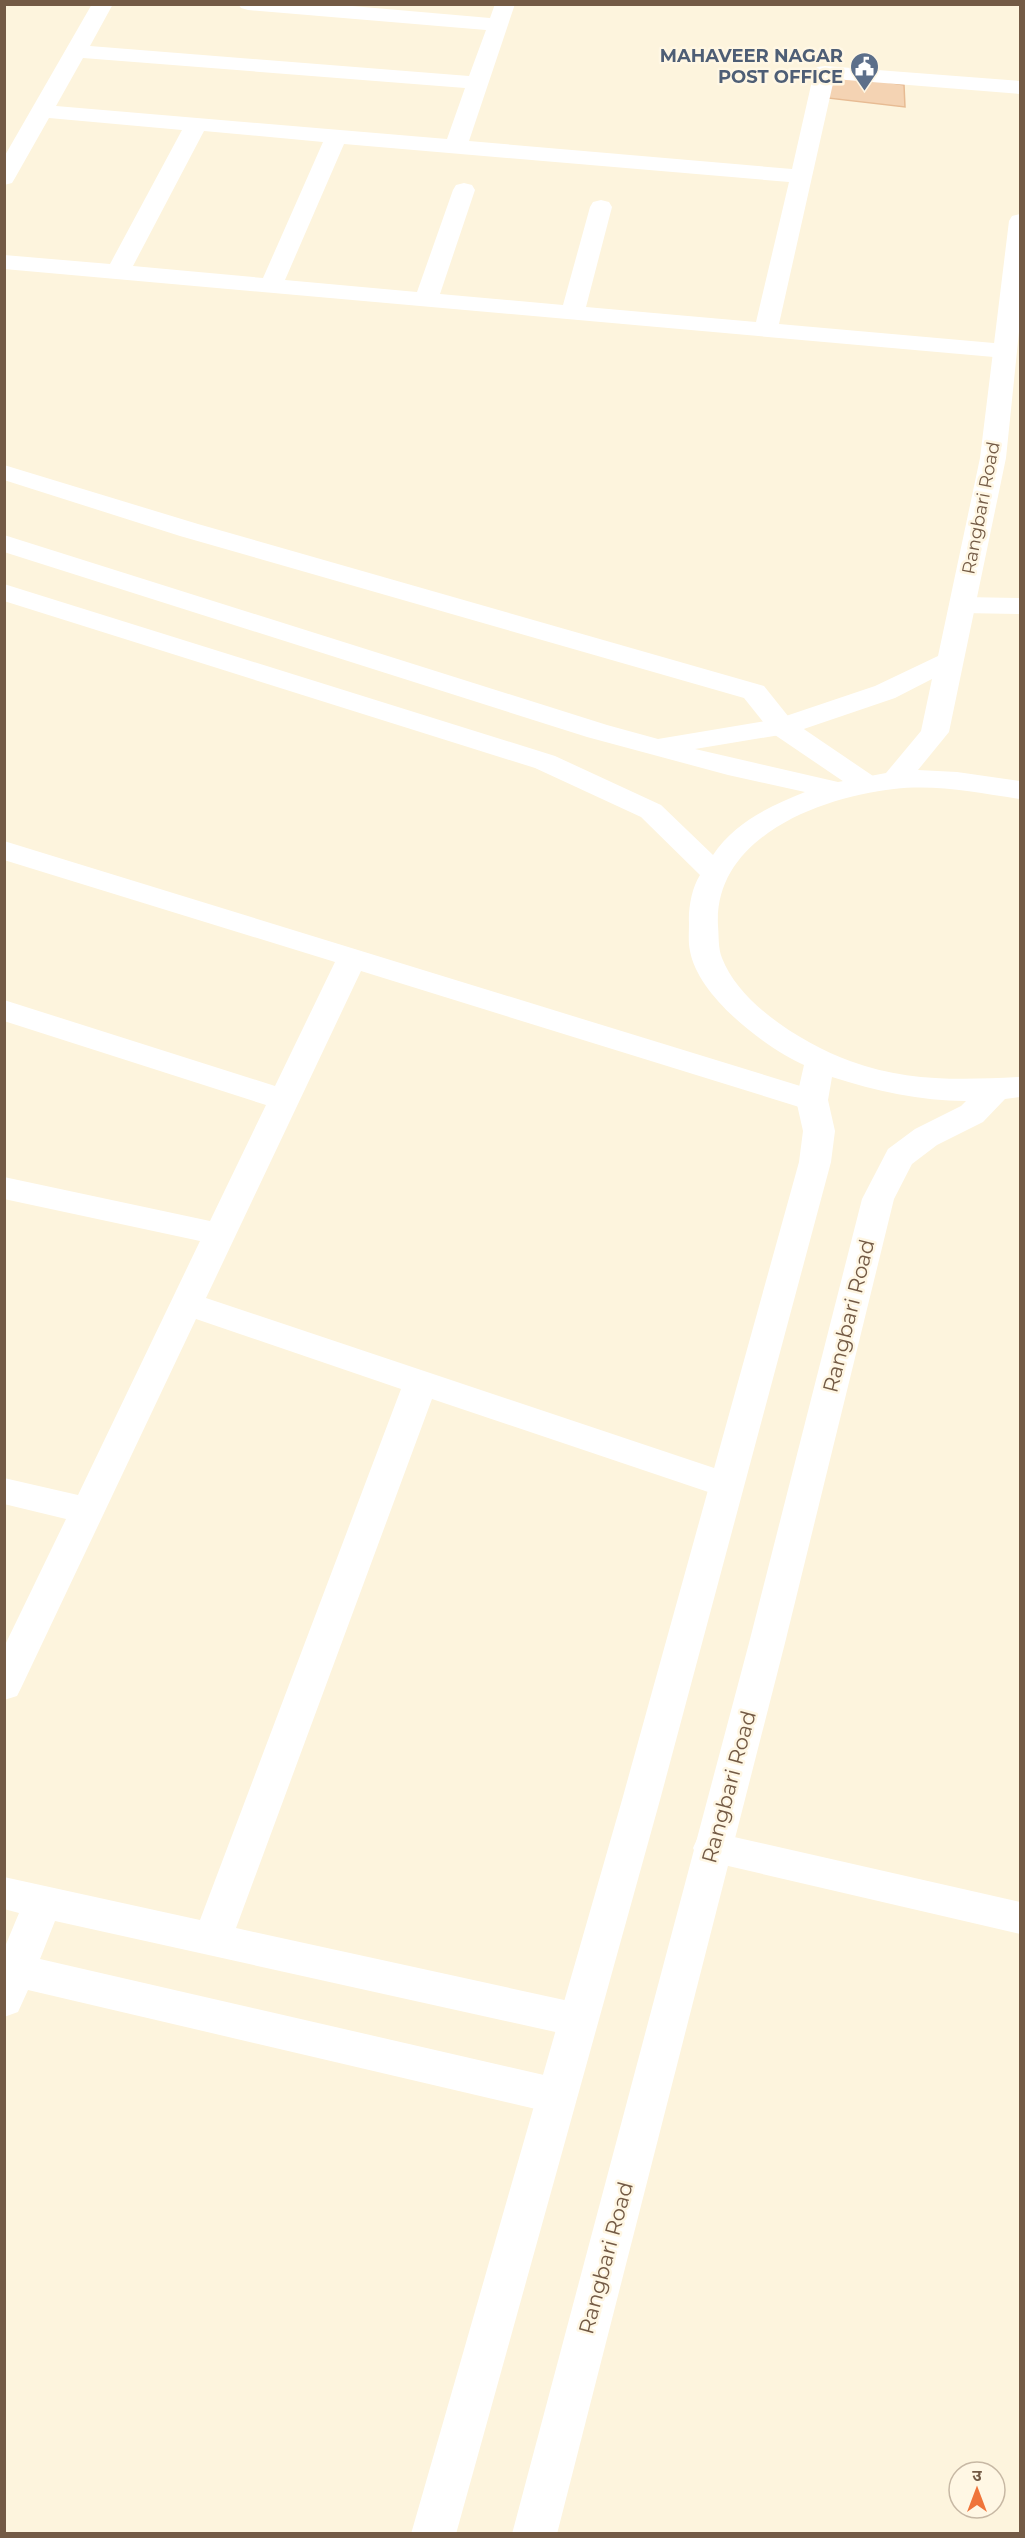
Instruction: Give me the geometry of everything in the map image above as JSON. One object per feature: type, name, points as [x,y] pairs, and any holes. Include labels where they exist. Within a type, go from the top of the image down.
[{"type":"street","points":[[4,178],[103,4]]},
{"type":"street","points":[[248,4],[498,25]]},
{"type":"street","points":[[455,148],[505,4]]},
{"type":"street","points":[[76,51],[478,83]]},
{"type":"street","points":[[766,330],[825,72],[1020,87]]},
{"type":"street","points":[[43,111],[800,176]]},
{"type":"street","points":[[118,272],[196,125]]},
{"type":"street","points":[[271,286],[336,137]]},
{"type":"street","points":[[426,299],[464,190]]},
{"type":"street","points":[[573,312],[601,207]]},
{"type":"street","name":"Rangbari Road","points":[[895,780],[935,732],[993,458],[1020,221]]},
{"type":"street","points":[[4,262],[1005,351]]},
{"type":"street","points":[[4,472],[189,530],[754,692],[782,727],[866,784]]},
{"type":"street","points":[[4,543],[597,732],[738,769],[836,790]]},
{"type":"street","points":[[4,592],[545,762],[651,811],[714,872]]},
{"type":"street","points":[[962,605],[1020,606]]},
{"type":"street","points":[[652,747],[782,727],[885,693],[950,660]]},
{"type":"street","points":[[1008,1089],[934,1091],[875,1080],[820,1062],[767,1031],[728,994],[706,954],[701,912],[714,872],[742,838],[784,809],[836,790],[895,780],[958,780],[1020,790]]},
{"type":"street","points":[[4,850],[812,1100]]},
{"type":"street","points":[[4,1686],[352,958]]},
{"type":"street","points":[[4,1010],[284,1100]]},
{"type":"street","points":[[434,2534],[815,1162],[819,1131],[812,1100],[820,1062]]},
{"type":"street","name":"Rangbari Road","points":[[534,2534],[767,1643],[878,1199],[899,1157],[926,1137],[972,1114],[1008,1089]]},
{"type":"street","points":[[4,1188],[220,1234]]},
{"type":"street","points":[[187,1304],[726,1485]]},
{"type":"street","points":[[212,1940],[421,1382]]},
{"type":"street","points":[[4,1491],[88,1511]]},
{"type":"street","points":[[712,1848],[1020,1918]]},
{"type":"street","points":[[4,1893],[578,2020]]},
{"type":"street","points":[[43,1902],[8,1980],[557,2096]]},
{"type":"building","name":"MAHAVEER NAGAR POST OFFICE","points":[[835,73],[904,85],[905,107],[819,97]]},
{"type":"place","name":"MAHAVEER NAGAR POST OFFICE","points":[[864,92]]}]
